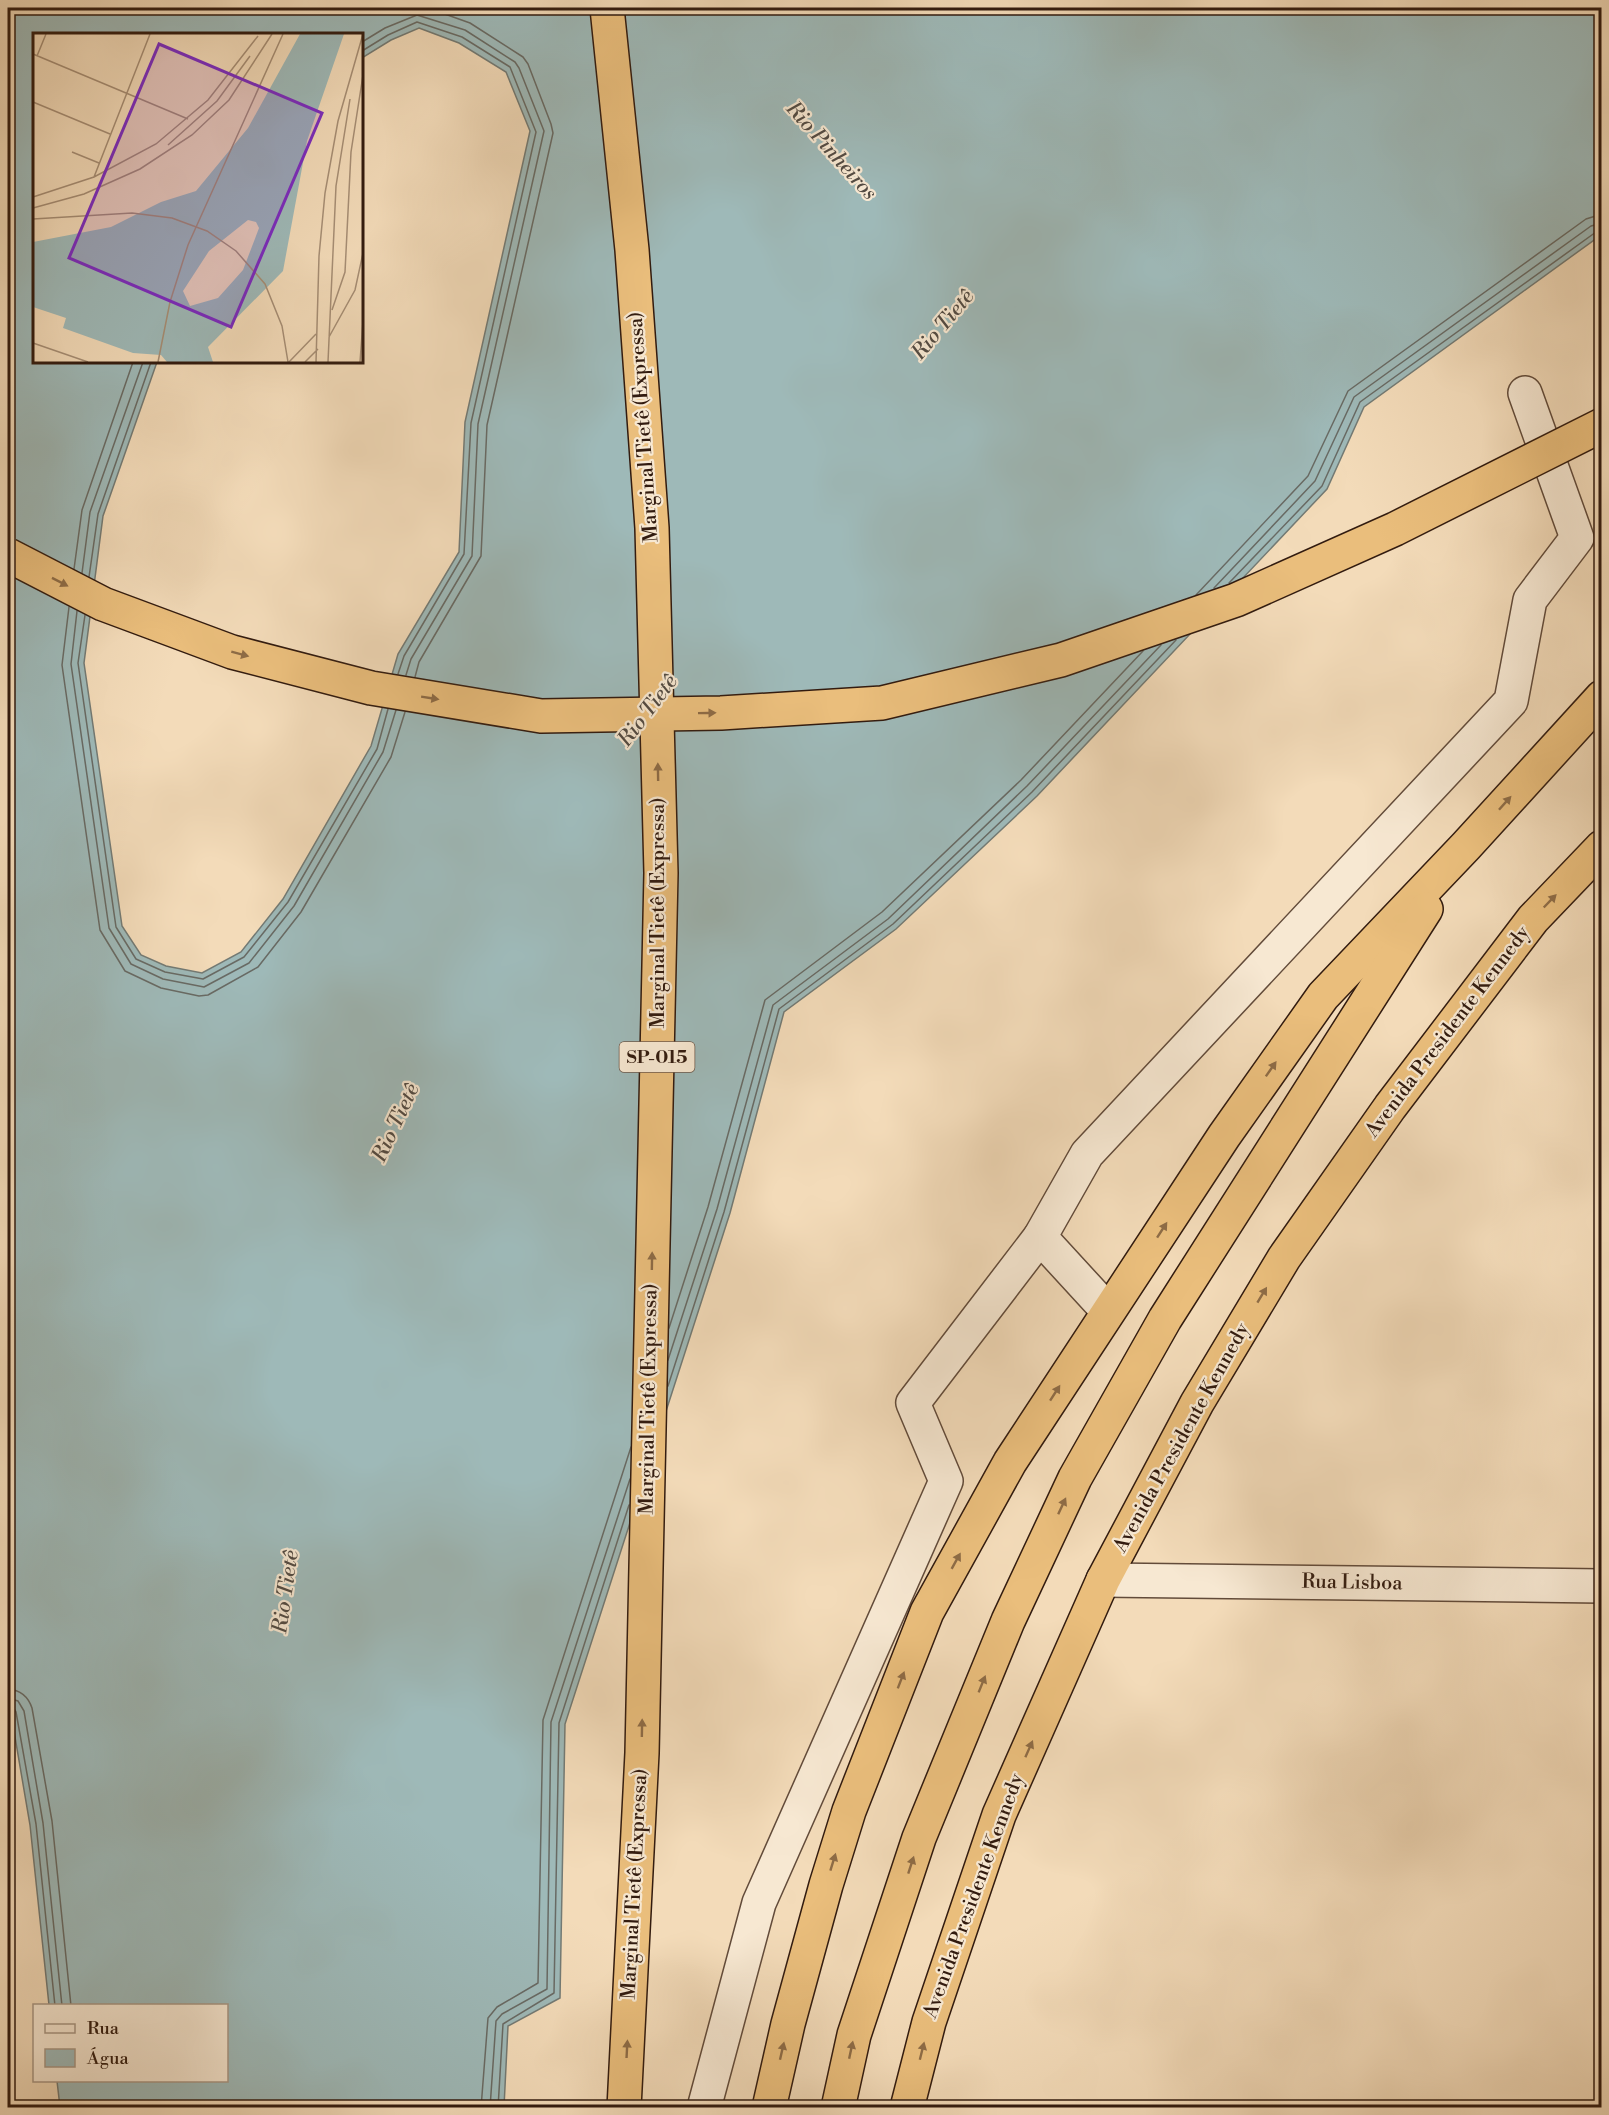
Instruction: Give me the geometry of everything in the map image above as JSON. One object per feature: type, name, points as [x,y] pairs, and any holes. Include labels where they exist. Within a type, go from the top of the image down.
[{"type":"highway","name":"Marginal Tietê (Expressa)","points":[[607,8],[632,250],[652,528],[661,873],[642,1753],[624,2108]]},
{"type":"highway","points":[[8,555],[103,604],[232,652],[371,688],[541,716],[721,713],[882,704],[1061,660],[1236,600],[1395,529],[1602,425]]},
{"type":"highway","points":[[769,2108],[788,2024],[849,1811],[927,1612],[1010,1462],[1224,1136],[1323,996],[1466,846],[1602,697]]},
{"type":"highway","points":[[838,2108],[854,2035],[919,1838],[1008,1621],[1075,1478],[1165,1319],[1466,846]]},
{"type":"highway","name":"Avenida Presidente Kennedy","points":[[907,2108],[929,2022],[999,1815],[1103,1580],[1197,1403],[1284,1258],[1390,1107],[1533,919],[1602,847]]},
{"type":"street","points":[[704,2108],[759,1903],[946,1481],[913,1403],[1040,1237],[1087,1154],[1511,701],[1530,600],[1577,538],[1525,393]]},
{"type":"street","points":[[1040,1237],[1108,1311]]},
{"type":"street","name":"Rua Lisboa","points":[[1103,1580],[1602,1586]]},
{"type":"water","points":[[15,8],[1601,8],[1601,235],[1364,407],[1327,489],[1037,796],[896,929],[784,1012],[730,1213],[565,1724],[560,1998],[508,2026],[504,2107],[60,2107],[57,2082],[228,2082],[228,2004],[49,2004],[30,1825],[8,1696],[8,20]],"holes":[[[419,28],[459,43],[506,72],[530,131],[465,422],[459,552],[398,654],[371,746],[283,899],[241,952],[202,973],[166,966],[141,955],[122,926],[84,663],[103,516],[157,363],[33,363],[33,33],[363,33],[363,57],[391,40]]]},
{"type":"water label","name":"Rio Pinheiros","points":[[831,151]]},
{"type":"water label","name":"Rio Tietê","points":[[943,325]]},
{"type":"water label","name":"Rio Tietê","points":[[648,711]]},
{"type":"water label","name":"Rio Tietê","points":[[396,1123]]},
{"type":"water label","name":"Rio Tietê","points":[[286,1592]]}]
